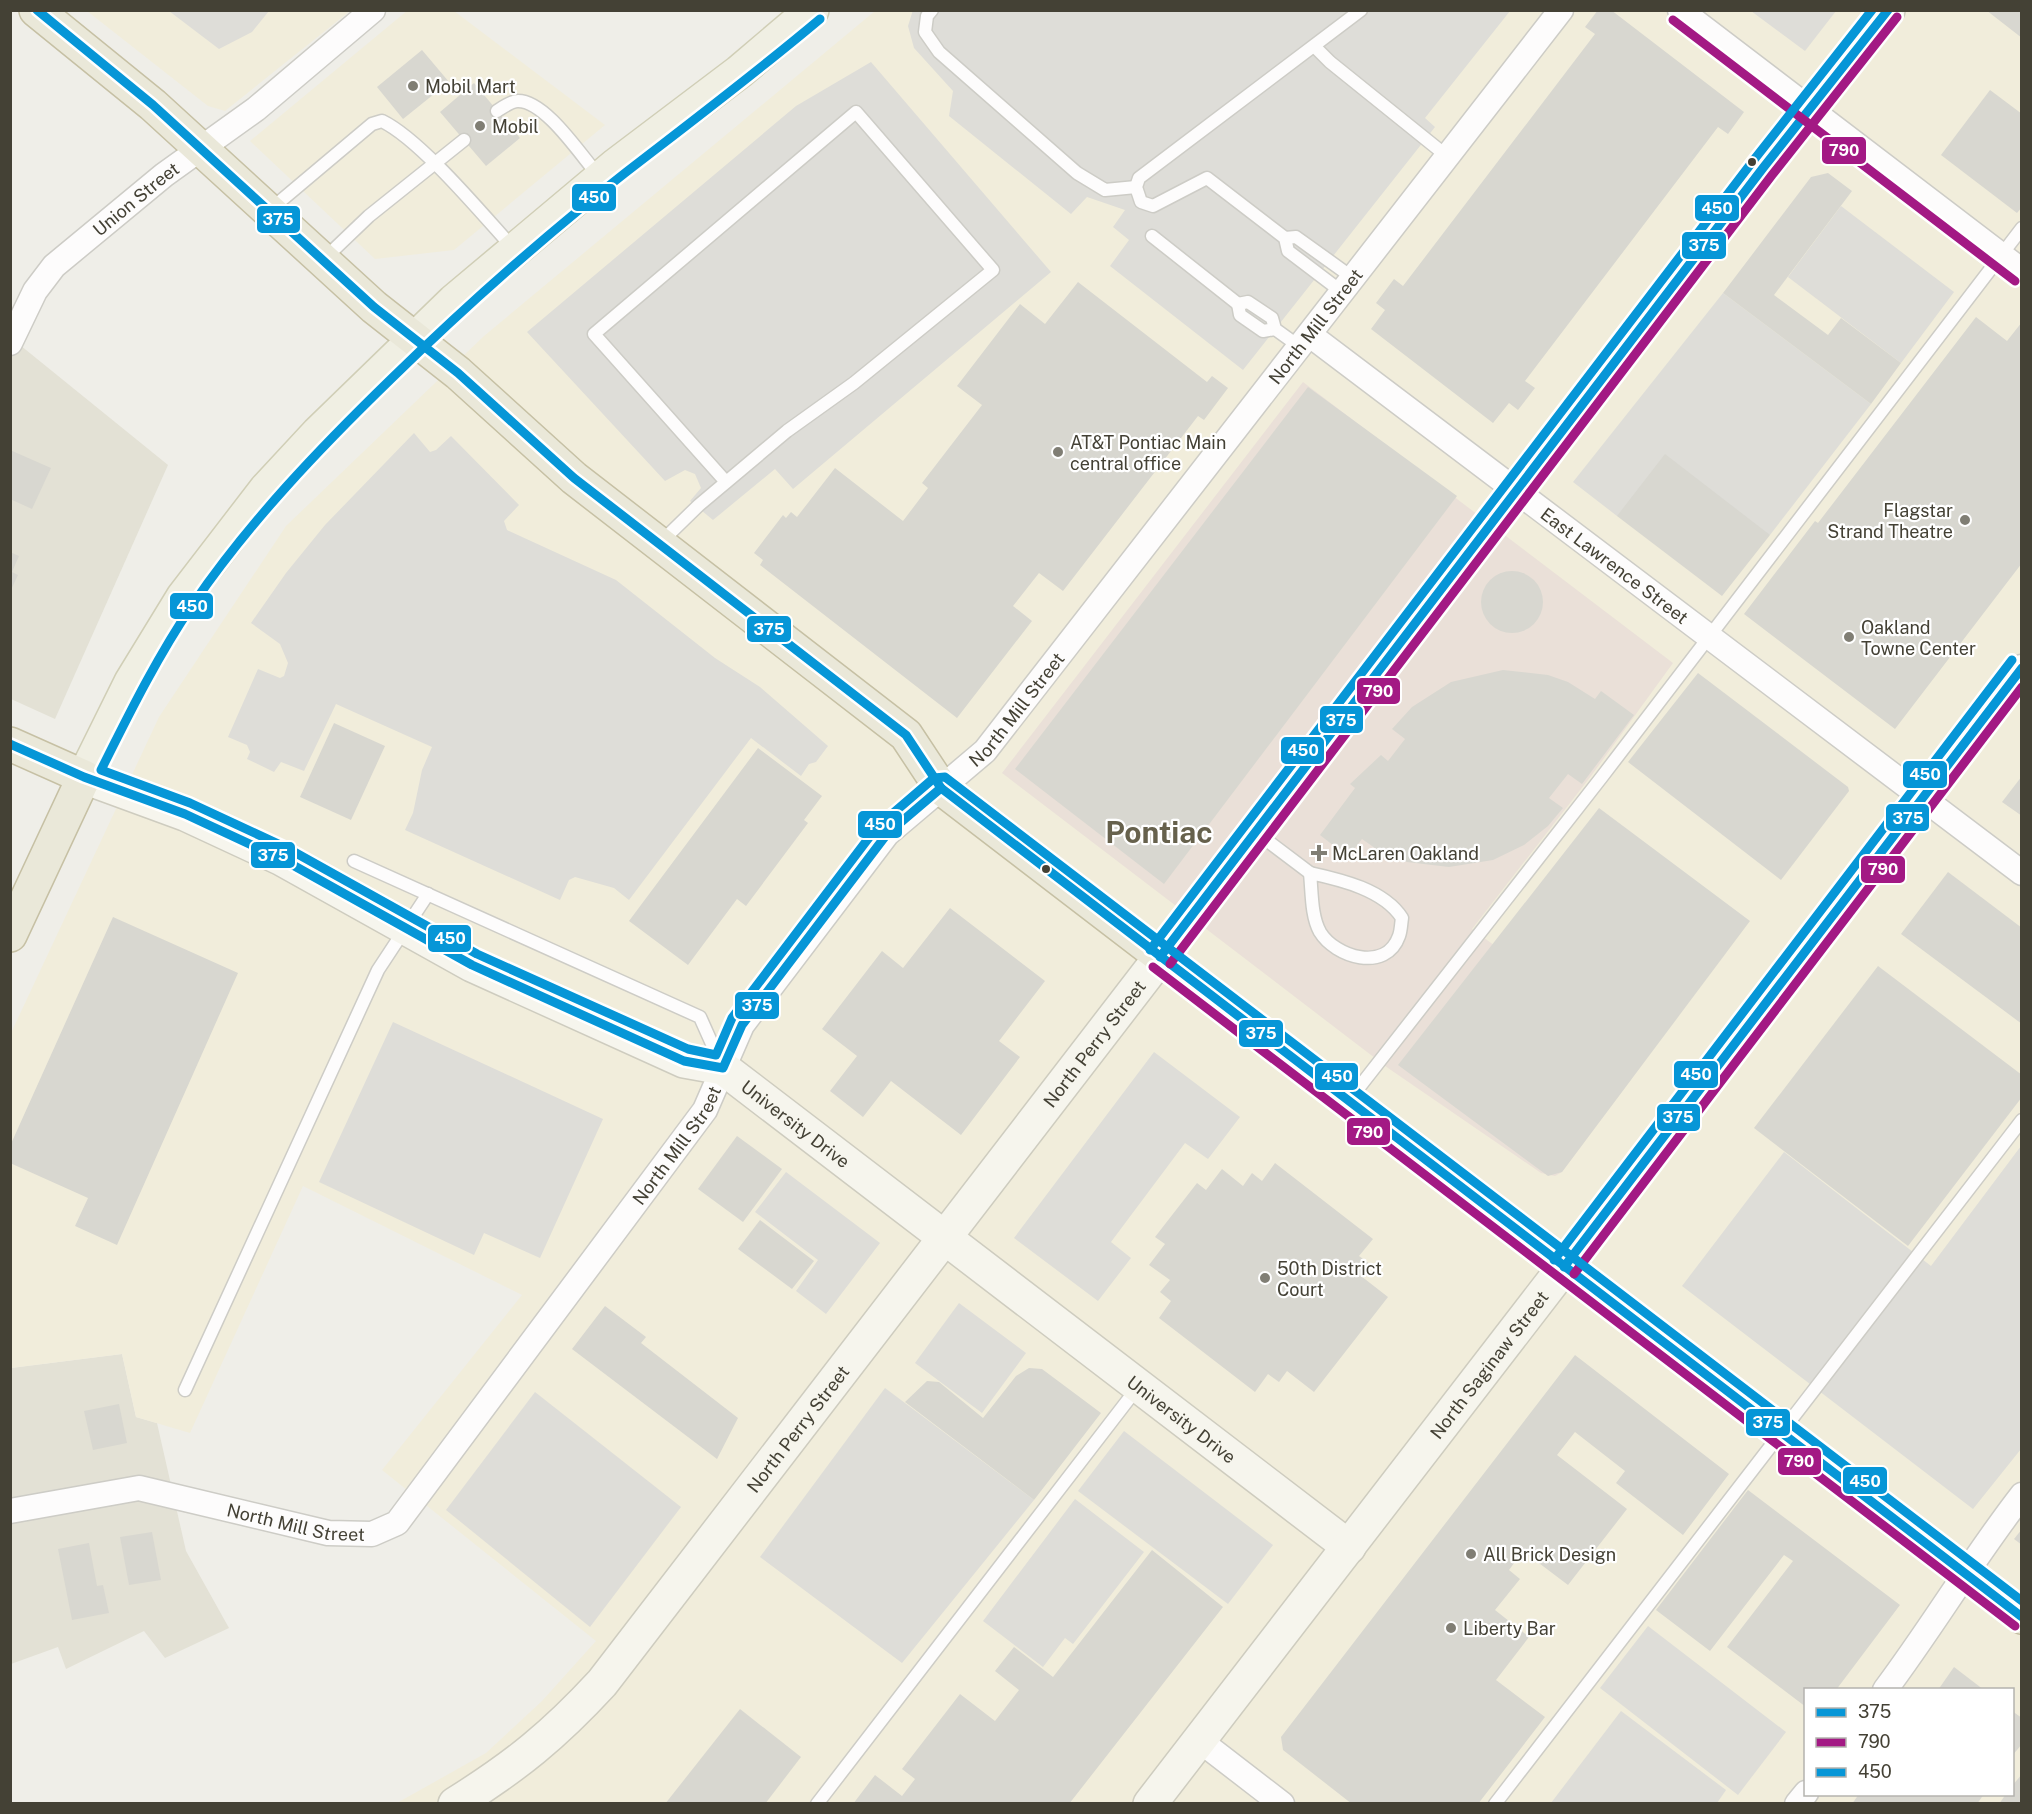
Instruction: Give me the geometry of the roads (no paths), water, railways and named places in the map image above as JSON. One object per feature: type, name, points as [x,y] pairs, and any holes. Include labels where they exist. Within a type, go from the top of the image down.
[{"type":"highway","points":[[36,10],[153,105],[322,261],[458,373],[574,478],[906,735],[941,788],[2022,1617]]},
{"type":"highway","name":"University Drive","points":[[10,744],[84,777]]},
{"type":"highway","points":[[10,935],[84,777]]},
{"type":"main road","points":[[84,777],[152,646],[216,551],[266,489],[318,433],[453,301],[600,178],[739,72],[812,10]]},
{"type":"street","name":"Union Street","points":[[10,343],[35,291],[54,266],[164,175],[256,109],[373,10]]},
{"type":"street","name":"North Mill Street","points":[[10,1511],[139,1488],[328,1533],[372,1534],[391,1527],[409,1509],[705,1110],[742,1025],[887,834],[985,752],[1561,10]]},
{"type":"street","points":[[1680,10],[2022,271]]},
{"type":"street","name":"North Perry Street","points":[[455,1803],[520,1762],[553,1733],[602,1683],[1888,10]]},
{"type":"street","name":"East Lawrence Street","points":[[1305,341],[1517,492],[2022,873]]},
{"type":"street","name":"North Saginaw Street","points":[[1150,1803],[1564,1267],[2022,667]]},
{"type":"street","name":"University Drive","points":[[84,777],[185,814],[282,859],[472,965],[684,1060],[723,1068],[1349,1547]]},
{"type":"street","points":[[1886,1688],[1925,1637],[1995,1529],[2022,1495]]},
{"type":"street","points":[[1199,1740],[1282,1803]]},
{"type":"lane","points":[[932,10],[927,16],[925,32],[939,52],[1077,173],[1105,190],[1136,187]]},
{"type":"lane","points":[[1348,285],[1288,251],[1285,238],[1207,178],[1153,206],[1141,202],[1136,187],[1139,178],[1361,10]]},
{"type":"lane","points":[[1315,47],[1330,63],[1448,157]]},
{"type":"lane","points":[[497,111],[516,101],[532,103],[552,121],[600,178]]},
{"type":"lane","points":[[659,544],[726,482],[993,270],[856,112],[594,334],[726,482]]},
{"type":"lane","points":[[269,211],[372,124],[382,121],[395,127],[434,164],[515,250]]},
{"type":"lane","points":[[322,261],[369,216],[464,140]]},
{"type":"lane","points":[[1349,1101],[1481,934],[2022,228]]},
{"type":"lane","points":[[1152,236],[1238,304],[1248,302],[1272,318],[1275,329],[1305,341]]},
{"type":"lane","points":[[1285,238],[1296,237],[1348,285]]},
{"type":"lane","points":[[1256,832],[1310,873],[1336,879],[1392,903],[1402,918],[1399,937],[1390,949],[1376,957],[1358,958],[1341,953],[1328,944],[1318,930],[1310,873]]},
{"type":"lane","points":[[354,861],[700,1017],[723,1068]]},
{"type":"lane","points":[[184,1390],[378,970],[428,894]]},
{"type":"lane","points":[[1495,1803],[2022,1119]]},
{"type":"lane","points":[[817,1803],[1138,1386]]},
{"type":"place","name":"Mobil Mart","points":[[413,86]]},
{"type":"place","name":"Mobil","points":[[480,126]]},
{"type":"place","name":"AT&T Pontiac Main central office","points":[[1058,452]]},
{"type":"place","name":"Flagstar Strand Theatre","points":[[1965,520]]},
{"type":"place","name":"Oakland Towne Center","points":[[1849,637]]},
{"type":"place","name":"McLaren Oakland","points":[[1319,853]]},
{"type":"place","name":"50th District Court","points":[[1265,1278]]},
{"type":"place","name":"All Brick Design","points":[[1471,1554]]},
{"type":"place","name":"Liberty Bar","points":[[1451,1628]]},
{"type":"district","name":"Pontiac","points":[[1159,832]]}]
